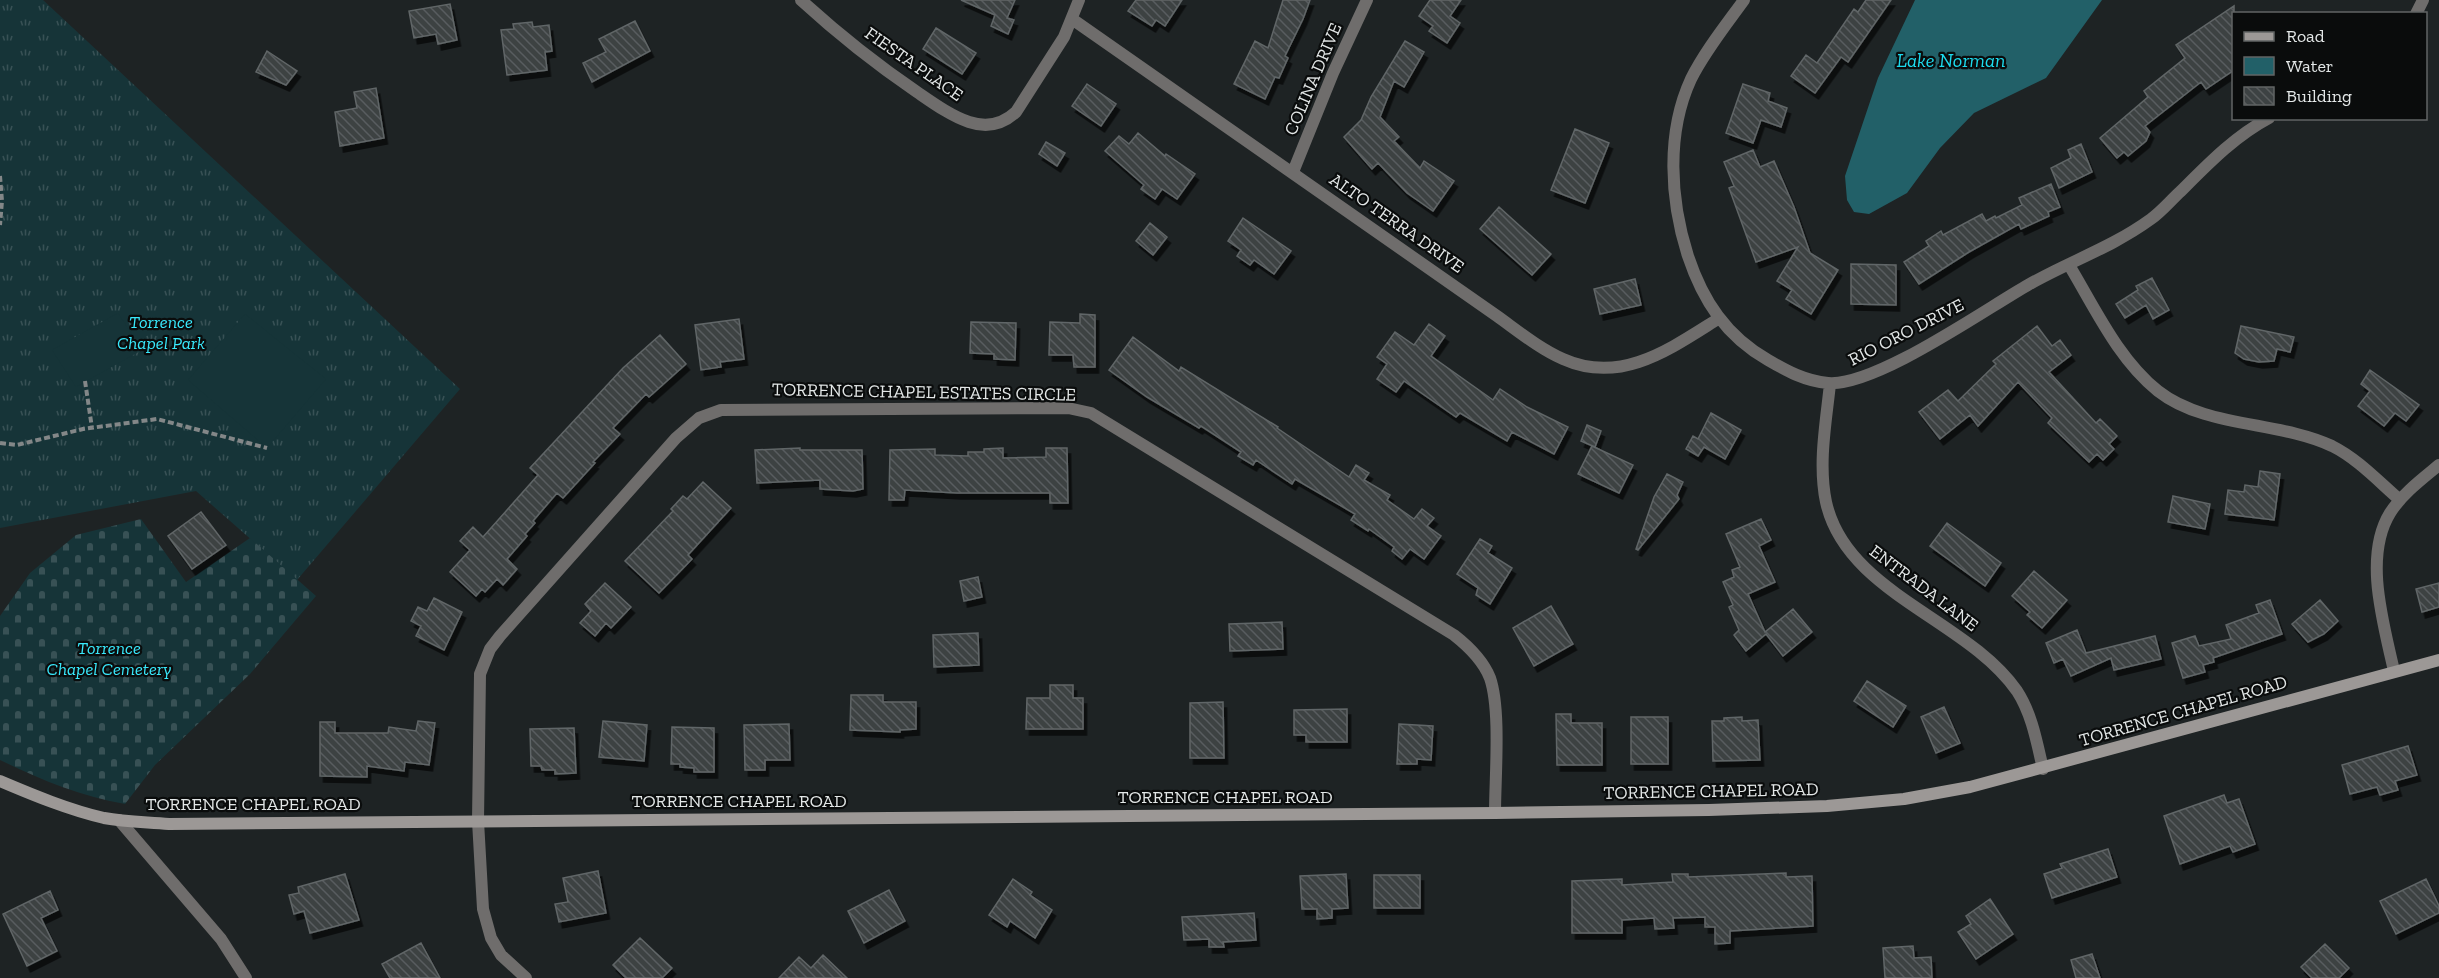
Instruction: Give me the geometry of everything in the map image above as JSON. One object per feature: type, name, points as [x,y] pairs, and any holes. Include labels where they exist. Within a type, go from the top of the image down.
[{"type":"street","name":"FIESTA PLACE","points":[[801,0],[831,27],[939,107],[969,122],[985,125],[1006,121],[1016,112],[1064,37],[1072,19]]},
{"type":"street","points":[[1072,19],[1079,0]]},
{"type":"street","name":"COLINA DRIVE","points":[[1293,172],[1333,73],[1367,0]]},
{"type":"street","name":"RIO ORO DRIVE","points":[[1744,0],[1692,76],[1682,100],[1674,152],[1674,183],[1678,215],[1695,277],[1718,319],[1726,329],[1764,358],[1806,380],[1830,384],[1853,381],[1880,370],[1938,339],[2030,284],[2119,241],[2154,217],[2218,154],[2240,136],[2266,120]]},
{"type":"street","name":"ALTO TERRA DRIVE","points":[[1072,19],[1553,354],[1579,365],[1610,369],[1642,363],[1718,319]]},
{"type":"street","points":[[2069,265],[2118,347],[2140,374],[2159,392],[2176,403],[2204,413],[2306,437],[2332,446],[2353,459],[2400,500]]},
{"type":"street","name":"ENTRADA LANE","points":[[1830,384],[1824,444],[1824,490],[1832,520],[1841,538],[1864,567],[1963,640],[1999,670],[2023,702],[2030,719],[2043,769]]},
{"type":"street","name":"TORRENCE CHAPEL ESTATES CIRCLE","points":[[526,978],[501,955],[491,938],[483,909],[478,821],[480,674],[490,649],[676,438],[699,418],[722,410],[736,408],[1068,408],[1098,417],[1454,635],[1466,645],[1484,665],[1493,693],[1496,741],[1495,813]]},
{"type":"street","points":[[2394,671],[2377,582],[2378,551],[2384,525],[2400,500],[2439,465]]},
{"type":"street","name":"TORRENCE CHAPEL ROAD","points":[[0,781],[33,795],[102,817],[169,824],[1495,813],[1827,806],[1913,798],[1970,787],[2439,660]]},
{"type":"street","points":[[119,820],[214,930],[246,978]]},
{"type":"path","points":[[0,176],[2,201],[0,225]]},
{"type":"path","points":[[86,381],[92,428]]},
{"type":"path","points":[[0,444],[17,445],[92,428],[157,419],[267,448]]},
{"type":"green space","name":"Torrence Chapel Park","points":[[0,0],[43,0],[460,389],[297,580],[196,491],[0,528]]},
{"type":"green space","points":[[118,313],[142,350],[76,387],[52,350]]},
{"type":"green space","points":[[245,314],[326,379],[267,448],[188,380]]},
{"type":"green space","name":"Torrence Chapel Cemetery","points":[[141,519],[186,582],[250,538],[316,596],[250,674],[155,765],[125,804],[92,797],[0,760],[0,616],[30,573],[76,535]]},
{"type":"water","name":"Lake Norman","points":[[1915,0],[2102,0],[2046,78],[1974,113],[1940,148],[1907,193],[1869,214],[1854,212],[1847,200],[1845,176],[1878,78]]},
{"type":"building","points":[[961,0],[1015,0],[1007,18],[1014,20],[1008,34],[991,26],[995,15]]},
{"type":"building","points":[[1136,0],[1182,0],[1165,26],[1156,20],[1152,26],[1128,11]]},
{"type":"building","points":[[1283,0],[1310,0],[1285,56],[1288,58],[1279,78],[1275,77],[1265,99],[1234,84],[1255,41],[1268,48]]},
{"type":"building","points":[[1430,0],[1461,0],[1450,16],[1460,23],[1447,43],[1429,31],[1433,26],[1419,16]]},
{"type":"building","points":[[1866,0],[1891,0],[1848,62],[1841,57],[1815,93],[1791,76],[1806,55],[1817,63],[1854,9],[1858,12]]},
{"type":"building","points":[[450,4],[457,40],[438,44],[436,34],[414,38],[409,11]]},
{"type":"building","points":[[2234,6],[2234,12],[2232,12],[2232,71],[2206,89],[2201,82],[2145,126],[2150,132],[2146,141],[2128,156],[2124,152],[2117,158],[2100,138],[2148,97],[2144,91],[2185,58],[2176,45]]},
{"type":"building","points":[[635,21],[650,51],[592,82],[583,63],[606,52],[599,39]]},
{"type":"building","points":[[532,22],[533,27],[549,25],[552,51],[545,52],[547,70],[507,75],[501,30],[514,29],[513,24]]},
{"type":"building","points":[[936,28],[976,53],[962,74],[923,49]]},
{"type":"building","points":[[1405,41],[1424,52],[1404,87],[1394,81],[1380,117],[1399,137],[1394,141],[1420,168],[1424,161],[1454,181],[1433,211],[1407,193],[1378,163],[1372,169],[1344,137],[1361,120],[1371,97]]},
{"type":"building","points":[[267,51],[297,71],[286,85],[256,72]]},
{"type":"building","points":[[1087,84],[1116,104],[1101,126],[1072,106]]},
{"type":"building","points":[[1743,84],[1770,93],[1768,101],[1787,108],[1781,127],[1761,120],[1753,143],[1726,133]]},
{"type":"building","points":[[376,88],[384,138],[340,146],[335,112],[357,108],[354,92]]},
{"type":"building","points":[[1575,129],[1609,143],[1585,203],[1551,190]]},
{"type":"building","points":[[1138,133],[1165,156],[1166,154],[1195,174],[1177,199],[1162,189],[1155,199],[1141,189],[1144,185],[1105,151],[1119,136],[1129,144]]},
{"type":"building","points":[[1046,142],[1065,153],[1057,166],[1039,154]]},
{"type":"building","points":[[2081,144],[2092,172],[2059,188],[2051,168],[2071,158],[2068,150]]},
{"type":"building","points":[[1753,150],[1760,167],[1774,161],[1794,207],[1810,253],[1838,270],[1811,314],[1786,299],[1792,290],[1777,281],[1798,247],[1756,262],[1729,188],[1734,186],[1724,162]]},
{"type":"building","points":[[2051,184],[2060,207],[2048,212],[2049,216],[2021,229],[2019,224],[1919,284],[1904,262],[1929,246],[1926,241],[1941,231],[1943,235],[1982,214],[1986,221],[1995,216],[1996,218],[2022,205],[2019,198]]},
{"type":"building","points":[[1499,207],[1551,254],[1532,275],[1480,229]]},
{"type":"building","points":[[1243,218],[1291,251],[1274,274],[1254,260],[1250,265],[1237,256],[1241,250],[1228,241]]},
{"type":"building","points":[[1150,223],[1167,237],[1153,255],[1136,241]]},
{"type":"building","points":[[1851,264],[1896,265],[1896,305],[1851,304]]},
{"type":"building","points":[[2152,278],[2169,310],[2153,319],[2146,305],[2125,318],[2116,304],[2138,290],[2136,286]]},
{"type":"building","points":[[1635,279],[1641,305],[1600,314],[1594,289]]},
{"type":"building","points":[[1080,314],[1095,315],[1095,367],[1074,367],[1073,355],[1049,355],[1050,322],[1080,323]]},
{"type":"building","points":[[739,319],[744,359],[720,362],[721,367],[701,370],[695,325]]},
{"type":"building","points":[[971,322],[1016,323],[1015,360],[994,359],[994,354],[970,353]]},
{"type":"building","points":[[1429,324],[1445,336],[1431,356],[1493,400],[1500,389],[1527,407],[1568,427],[1554,454],[1512,432],[1507,441],[1460,413],[1456,417],[1404,381],[1396,392],[1377,379],[1387,364],[1377,357],[1395,332],[1414,345]]},
{"type":"building","points":[[2037,326],[2052,346],[2060,340],[2071,355],[2049,372],[2096,423],[2100,419],[2117,436],[2109,444],[2114,449],[2103,460],[2097,454],[2089,462],[2048,423],[2052,418],[2018,382],[1978,426],[1970,415],[1940,439],[1919,412],[1948,390],[1958,401],[1996,364],[1993,361]]},
{"type":"building","points":[[2241,326],[2294,337],[2290,352],[2277,349],[2274,361],[2259,362],[2244,359],[2235,353]]},
{"type":"building","points":[[660,335],[686,364],[649,397],[646,394],[613,428],[620,434],[593,462],[595,463],[563,498],[557,493],[533,521],[535,523],[525,534],[527,536],[507,559],[517,569],[503,585],[497,579],[485,592],[482,589],[476,596],[450,572],[470,550],[460,541],[473,527],[483,537],[538,475],[530,468],[623,368]]},
{"type":"building","points":[[1133,337],[1179,371],[1181,367],[1278,427],[1349,477],[1356,465],[1369,473],[1364,480],[1390,495],[1387,500],[1414,519],[1422,509],[1434,518],[1427,526],[1441,536],[1424,559],[1410,549],[1402,559],[1392,551],[1394,547],[1369,529],[1368,531],[1351,520],[1355,514],[1295,479],[1292,484],[1256,460],[1253,465],[1238,456],[1241,452],[1201,426],[1199,428],[1147,397],[1109,370]]},
{"type":"building","points":[[2370,370],[2419,405],[2406,421],[2395,413],[2384,426],[2358,406],[2370,391],[2361,384]]},
{"type":"building","points":[[1711,413],[1741,430],[1725,459],[1704,447],[1698,456],[1686,449],[1693,436],[1698,439]]},
{"type":"building","points":[[1587,425],[1601,431],[1595,447],[1581,441]]},
{"type":"building","points":[[1592,446],[1633,465],[1619,493],[1578,474]]},
{"type":"building","points":[[800,448],[800,450],[862,450],[863,489],[853,491],[820,489],[820,480],[757,483],[755,450]]},
{"type":"building","points":[[1003,448],[1003,458],[1046,457],[1046,448],[1067,448],[1068,503],[1050,503],[1050,493],[957,493],[905,490],[904,500],[889,500],[890,450],[935,449],[935,455],[968,456],[968,452],[984,452],[984,449]]},
{"type":"building","points":[[2260,471],[2280,474],[2274,520],[2225,514],[2228,490],[2244,492],[2245,485],[2258,487]]},
{"type":"building","points":[[1667,474],[1683,482],[1677,495],[1679,499],[1638,550],[1636,549],[1654,497]]},
{"type":"building","points":[[703,482],[731,508],[688,555],[692,559],[659,593],[625,561],[673,511],[671,509],[683,496],[687,499]]},
{"type":"building","points":[[2173,496],[2210,504],[2205,529],[2168,522]]},
{"type":"building","points":[[201,512],[226,545],[192,569],[168,536]]},
{"type":"building","points":[[1761,519],[1771,540],[1759,546],[1775,582],[1748,594],[1765,632],[1793,609],[1812,632],[1783,656],[1766,634],[1746,651],[1734,635],[1739,630],[1729,607],[1733,605],[1723,582],[1734,577],[1732,570],[1740,567],[1726,534]]},
{"type":"building","points":[[1947,523],[2001,563],[1985,586],[1930,546]]},
{"type":"building","points":[[1480,539],[1492,546],[1488,553],[1512,568],[1490,604],[1476,595],[1478,588],[1457,574]]},
{"type":"building","points":[[2034,571],[2067,600],[2042,628],[2027,615],[2030,612],[2012,596]]},
{"type":"building","points":[[978,577],[982,597],[964,601],[960,581]]},
{"type":"building","points":[[605,583],[631,607],[611,628],[606,623],[595,636],[580,623],[591,611],[585,604]]},
{"type":"building","points":[[2439,583],[2439,607],[2422,612],[2416,589]]},
{"type":"building","points":[[434,598],[462,612],[444,650],[416,636],[421,626],[411,621],[418,607],[427,611]]},
{"type":"building","points":[[2270,600],[2282,634],[2213,658],[2214,662],[2203,665],[2205,672],[2183,678],[2172,643],[2195,636],[2199,646],[2231,639],[2226,625],[2259,613],[2256,605]]},
{"type":"building","points":[[2320,600],[2338,621],[2324,634],[2308,642],[2292,624]]},
{"type":"building","points":[[1551,606],[1573,644],[1534,666],[1513,628]]},
{"type":"building","points":[[1282,622],[1283,649],[1230,651],[1229,624]]},
{"type":"building","points":[[2077,630],[2086,653],[2155,636],[2161,659],[2114,670],[2111,658],[2071,676],[2063,659],[2054,663],[2046,643]]},
{"type":"building","points":[[978,633],[979,665],[934,667],[933,635]]},
{"type":"building","points":[[1867,681],[1906,706],[1893,727],[1854,701]]},
{"type":"building","points":[[1050,685],[1073,685],[1073,698],[1083,698],[1083,729],[1026,729],[1027,698],[1050,698]]},
{"type":"building","points":[[851,695],[883,695],[883,702],[916,702],[916,729],[900,730],[900,732],[850,730]]},
{"type":"building","points":[[1223,702],[1224,758],[1190,758],[1190,703]]},
{"type":"building","points":[[1944,707],[1960,743],[1936,753],[1921,717]]},
{"type":"building","points":[[1347,709],[1347,742],[1306,742],[1306,735],[1294,735],[1294,710]]},
{"type":"building","points":[[1556,714],[1571,714],[1571,723],[1602,723],[1602,765],[1557,765]]},
{"type":"building","points":[[1631,717],[1668,717],[1668,764],[1631,764]]},
{"type":"building","points":[[1742,717],[1742,721],[1758,720],[1760,760],[1713,761],[1712,721]]},
{"type":"building","points":[[418,721],[435,723],[429,765],[405,762],[404,771],[367,766],[367,777],[320,776],[320,722],[335,722],[335,733],[388,733],[389,727],[416,731]]},
{"type":"building","points":[[603,721],[647,725],[644,761],[599,757]]},
{"type":"building","points":[[789,724],[790,760],[765,760],[765,770],[745,770],[744,725]]},
{"type":"building","points":[[1399,724],[1433,726],[1431,760],[1417,759],[1417,764],[1397,764]]},
{"type":"building","points":[[672,727],[714,728],[714,772],[694,772],[694,768],[671,764]]},
{"type":"building","points":[[574,728],[576,773],[555,774],[555,770],[542,770],[541,766],[531,766],[530,729]]},
{"type":"building","points":[[2408,746],[2417,775],[2395,781],[2398,790],[2380,795],[2377,787],[2350,794],[2342,765]]},
{"type":"building","points":[[2224,795],[2227,803],[2239,799],[2255,844],[2233,852],[2230,846],[2180,864],[2164,816]]},
{"type":"building","points":[[2108,849],[2117,877],[2052,898],[2044,874],[2062,868],[2060,864]]},
{"type":"building","points":[[598,871],[606,913],[559,922],[555,904],[568,902],[563,878]]},
{"type":"building","points":[[1786,873],[1786,877],[1812,876],[1813,926],[1730,931],[1730,943],[1715,944],[1715,927],[1705,927],[1705,917],[1673,918],[1674,928],[1655,929],[1654,918],[1622,920],[1622,933],[1572,933],[1572,881],[1622,879],[1622,885],[1673,882],[1672,874],[1688,874],[1688,877]]},
{"type":"building","points":[[345,874],[359,920],[310,933],[304,911],[294,914],[289,895],[299,893],[298,887]]},
{"type":"building","points":[[1346,874],[1348,908],[1332,909],[1332,918],[1317,919],[1317,909],[1302,909],[1300,876]]},
{"type":"building","points":[[1374,875],[1420,875],[1420,908],[1374,908]]},
{"type":"building","points":[[1013,879],[1032,892],[1030,895],[1052,910],[1035,938],[1010,921],[1007,927],[989,915]]},
{"type":"building","points":[[2426,879],[2439,906],[2439,913],[2396,934],[2380,901]]},
{"type":"building","points":[[889,890],[905,921],[864,943],[848,911]]},
{"type":"building","points":[[50,891],[58,910],[41,918],[57,951],[27,966],[3,914]]},
{"type":"building","points":[[1990,899],[2013,934],[1976,959],[1958,932],[1971,924],[1966,916]]},
{"type":"building","points":[[1254,913],[1256,940],[1223,942],[1224,947],[1209,947],[1209,939],[1184,940],[1182,917]]},
{"type":"building","points":[[640,938],[672,968],[662,978],[626,978],[613,965]]},
{"type":"building","points":[[421,943],[440,978],[390,978],[382,964]]},
{"type":"building","points":[[2325,944],[2349,968],[2339,978],[2312,978],[2301,967]]},
{"type":"building","points":[[1913,946],[1914,958],[1931,957],[1932,978],[1885,978],[1883,948]]},
{"type":"building","points":[[2092,954],[2100,978],[2076,978],[2071,960]]},
{"type":"building","points":[[823,955],[847,978],[779,978],[799,957],[811,968]]}]
